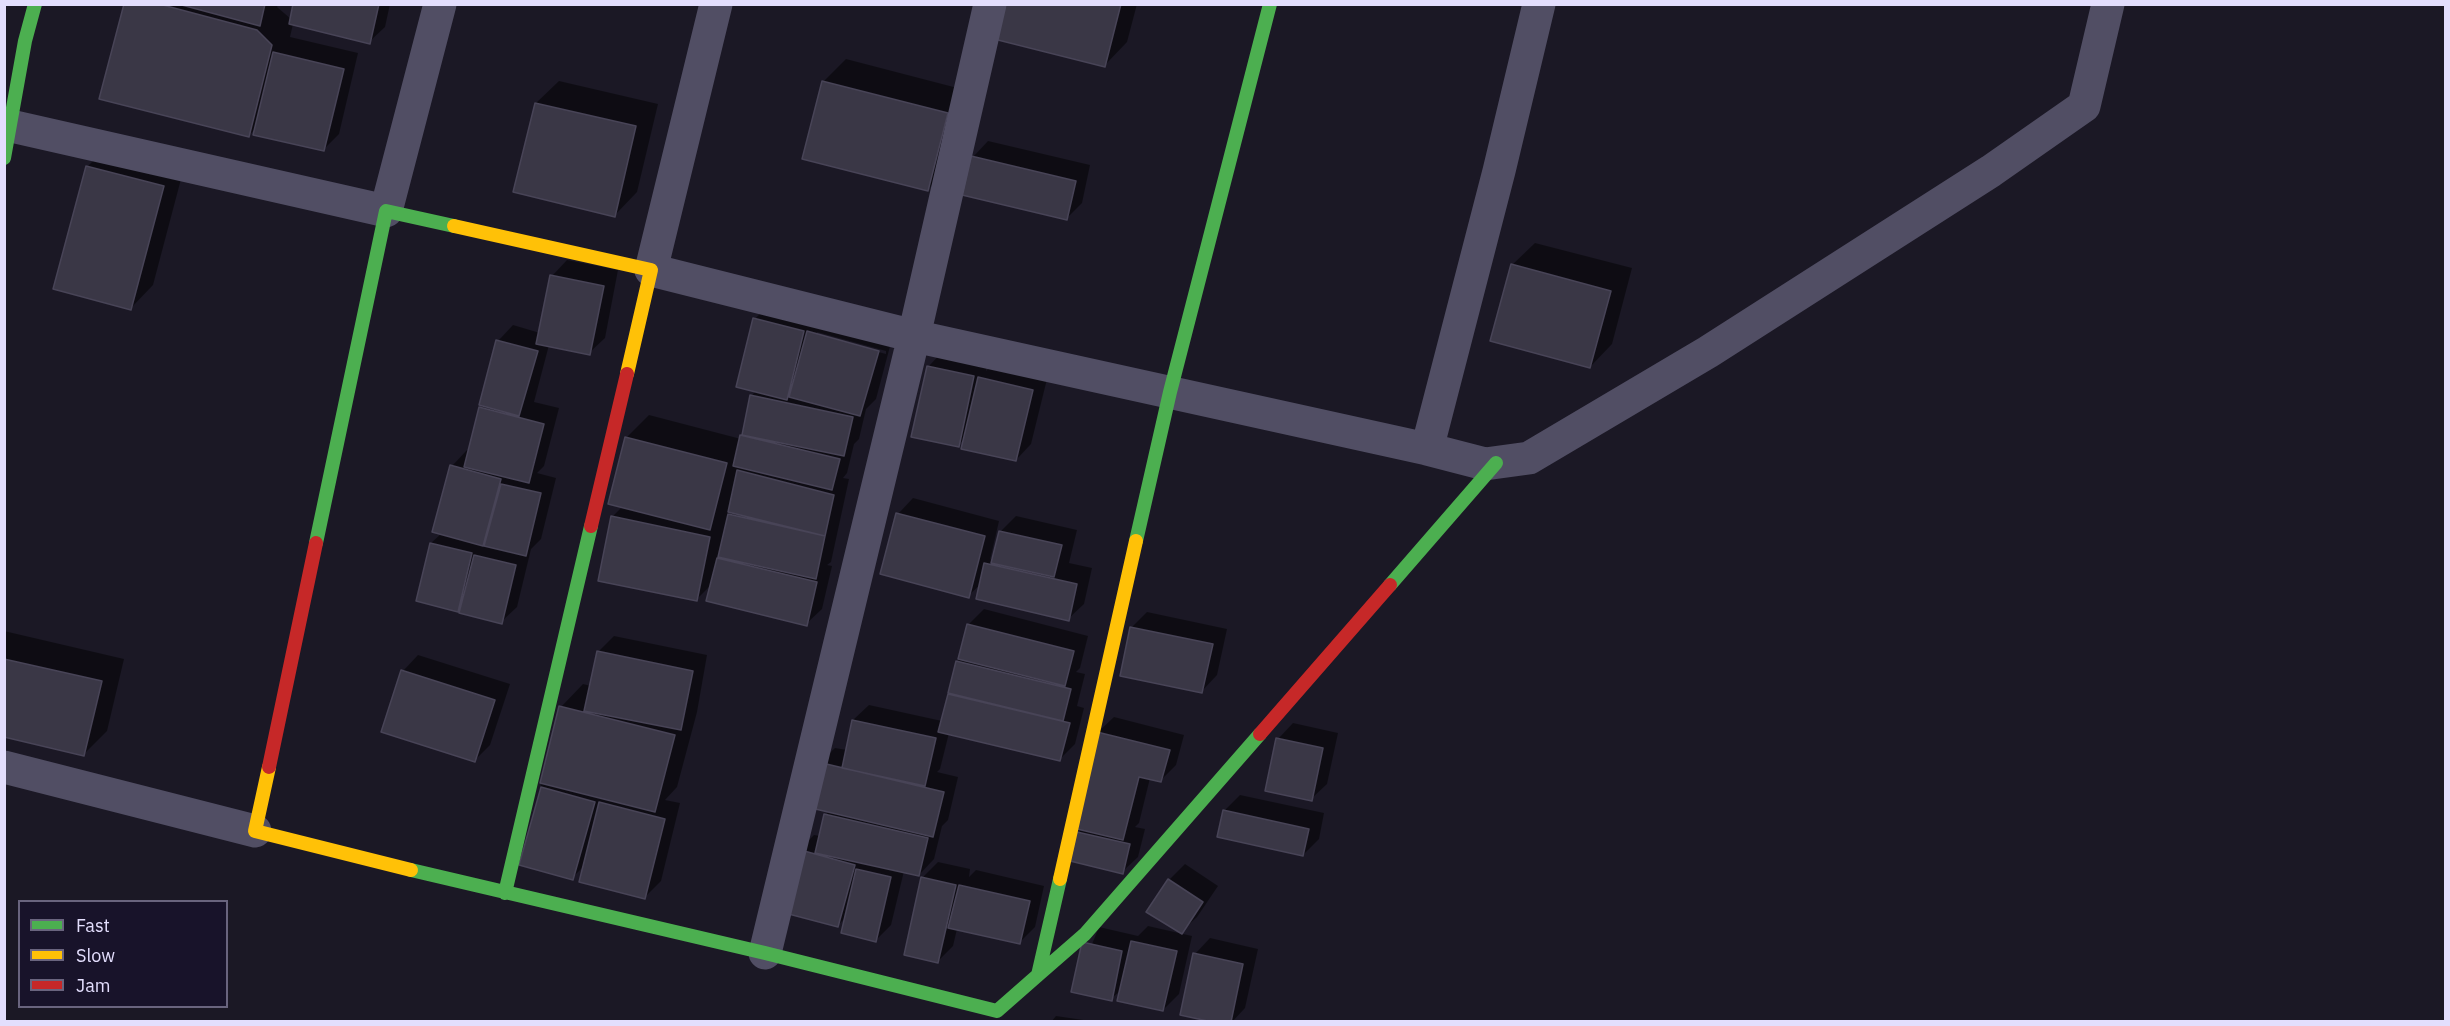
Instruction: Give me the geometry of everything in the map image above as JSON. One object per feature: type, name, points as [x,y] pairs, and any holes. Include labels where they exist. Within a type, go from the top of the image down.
[{"type":"street","points":[[4,158],[11,126],[15,39],[35,4]]},
{"type":"street","points":[[255,831],[386,212],[440,4]]},
{"type":"street","points":[[505,893],[651,270],[716,4]]},
{"type":"street","points":[[765,953],[914,336],[990,4]]},
{"type":"street","points":[[1038,975],[1170,392],[1270,4]]},
{"type":"street","points":[[1427,449],[1499,171],[1539,4]]},
{"type":"street","points":[[11,126],[651,270],[914,336],[1427,449],[1485,464],[1529,458],[1708,352],[1991,171],[2084,106],[2108,4]]},
{"type":"street","points":[[4,767],[505,893],[765,953],[963,1013],[998,1011],[1085,934],[1496,463]]},
{"type":"building","points":[[124,4],[159,4],[257,30],[272,45],[249,137],[99,99]]},
{"type":"building","points":[[178,4],[265,4],[260,26]]},
{"type":"building","points":[[293,4],[379,4],[370,44],[289,24]]},
{"type":"building","points":[[1003,4],[1121,4],[1105,67],[994,39]]},
{"type":"building","points":[[273,52],[344,69],[324,151],[253,135]]},
{"type":"building","points":[[822,81],[948,113],[928,191],[802,159]]},
{"type":"building","points":[[535,103],[636,126],[615,217],[513,192]]},
{"type":"building","points":[[971,156],[1076,181],[1067,220],[962,195]]},
{"type":"building","points":[[86,166],[164,186],[131,310],[53,289]]},
{"type":"building","points":[[1511,264],[1611,291],[1590,368],[1490,341]]},
{"type":"building","points":[[550,275],[604,286],[590,355],[536,344]]},
{"type":"building","points":[[753,318],[804,331],[787,400],[736,387]]},
{"type":"building","points":[[807,331],[879,351],[860,416],[789,397]]},
{"type":"building","points":[[496,340],[538,351],[519,416],[479,405]]},
{"type":"building","points":[[927,366],[974,376],[959,447],[911,437]]},
{"type":"building","points":[[978,377],[1033,390],[1016,461],[961,449]]},
{"type":"building","points":[[750,395],[853,417],[844,456],[742,435]]},
{"type":"building","points":[[479,407],[544,424],[529,483],[464,467]]},
{"type":"building","points":[[740,435],[840,459],[832,490],[733,466]]},
{"type":"building","points":[[625,437],[727,463],[710,530],[608,504]]},
{"type":"building","points":[[450,465],[501,479],[483,546],[432,532]]},
{"type":"building","points":[[737,470],[834,495],[825,536],[728,512]]},
{"type":"building","points":[[501,484],[541,493],[526,556],[484,546]]},
{"type":"building","points":[[896,513],[985,536],[969,598],[880,574]]},
{"type":"building","points":[[728,514],[825,536],[816,579],[718,557]]},
{"type":"building","points":[[611,516],[710,537],[697,601],[598,581]]},
{"type":"building","points":[[999,531],[1062,545],[1054,577],[991,563]]},
{"type":"building","points":[[430,543],[472,553],[458,612],[416,601]]},
{"type":"building","points":[[474,555],[516,565],[502,624],[459,613]]},
{"type":"building","points":[[717,558],[817,582],[807,626],[706,601]]},
{"type":"building","points":[[984,563],[1077,584],[1069,621],[976,599]]},
{"type":"building","points":[[967,624],[1074,651],[1065,686],[958,659]]},
{"type":"building","points":[[1130,627],[1213,644],[1202,693],[1120,676]]},
{"type":"building","points":[[597,651],[693,671],[681,730],[584,711]]},
{"type":"building","points":[[4,659],[102,681],[84,756],[4,737]]},
{"type":"building","points":[[956,661],[1071,689],[1063,721],[948,693]]},
{"type":"building","points":[[401,670],[495,700],[475,762],[381,732]]},
{"type":"building","points":[[948,694],[1070,723],[1060,761],[938,732]]},
{"type":"building","points":[[559,706],[675,735],[655,812],[540,783]]},
{"type":"building","points":[[852,720],[936,738],[925,786],[842,768]]},
{"type":"building","points":[[1097,732],[1170,750],[1161,782],[1139,777],[1123,840],[1073,828]]},
{"type":"building","points":[[1276,738],[1323,748],[1312,801],[1265,791]]},
{"type":"building","points":[[818,762],[944,792],[933,837],[807,807]]},
{"type":"building","points":[[541,787],[595,802],[573,880],[519,865]]},
{"type":"building","points":[[599,802],[665,819],[645,899],[579,882]]},
{"type":"building","points":[[1223,810],[1309,829],[1303,856],[1217,837]]},
{"type":"building","points":[[824,814],[928,838],[919,876],[815,853]]},
{"type":"building","points":[[1077,832],[1130,844],[1123,874],[1070,861]]},
{"type":"building","points":[[797,849],[855,865],[838,927],[781,912]]},
{"type":"building","points":[[856,869],[891,877],[876,942],[841,933]]},
{"type":"building","points":[[921,877],[956,885],[938,963],[904,955]]},
{"type":"building","points":[[1168,879],[1203,902],[1182,934],[1146,912]]},
{"type":"building","points":[[959,885],[1030,901],[1020,944],[948,928]]},
{"type":"building","points":[[1131,941],[1177,951],[1163,1011],[1117,1001]]},
{"type":"building","points":[[1082,942],[1122,951],[1112,1001],[1071,992]]},
{"type":"building","points":[[1193,953],[1243,964],[1231,1022],[1212,1022],[1180,1015]]},
{"type":"traffic: fast","points":[[4,158],[25,41],[35,4]]},
{"type":"traffic: fast","points":[[1136,541],[1170,392],[1270,4]]},
{"type":"traffic: fast","points":[[316,543],[386,211],[454,226]]},
{"type":"traffic: fast","points":[[1390,585],[1496,463]]},
{"type":"traffic: fast","points":[[505,893],[591,526]]},
{"type":"traffic: fast","points":[[1060,879],[1038,975],[1085,934],[1260,734]]},
{"type":"traffic: fast","points":[[411,870],[765,953],[997,1011],[1038,975]]},
{"type":"traffic: slow","points":[[454,226],[651,270],[627,374]]},
{"type":"traffic: slow","points":[[1060,879],[1136,541]]},
{"type":"traffic: slow","points":[[269,767],[255,831],[411,870]]},
{"type":"traffic: jam","points":[[591,526],[627,374]]},
{"type":"traffic: jam","points":[[269,767],[316,543]]},
{"type":"traffic: jam","points":[[1260,734],[1390,585]]}]
